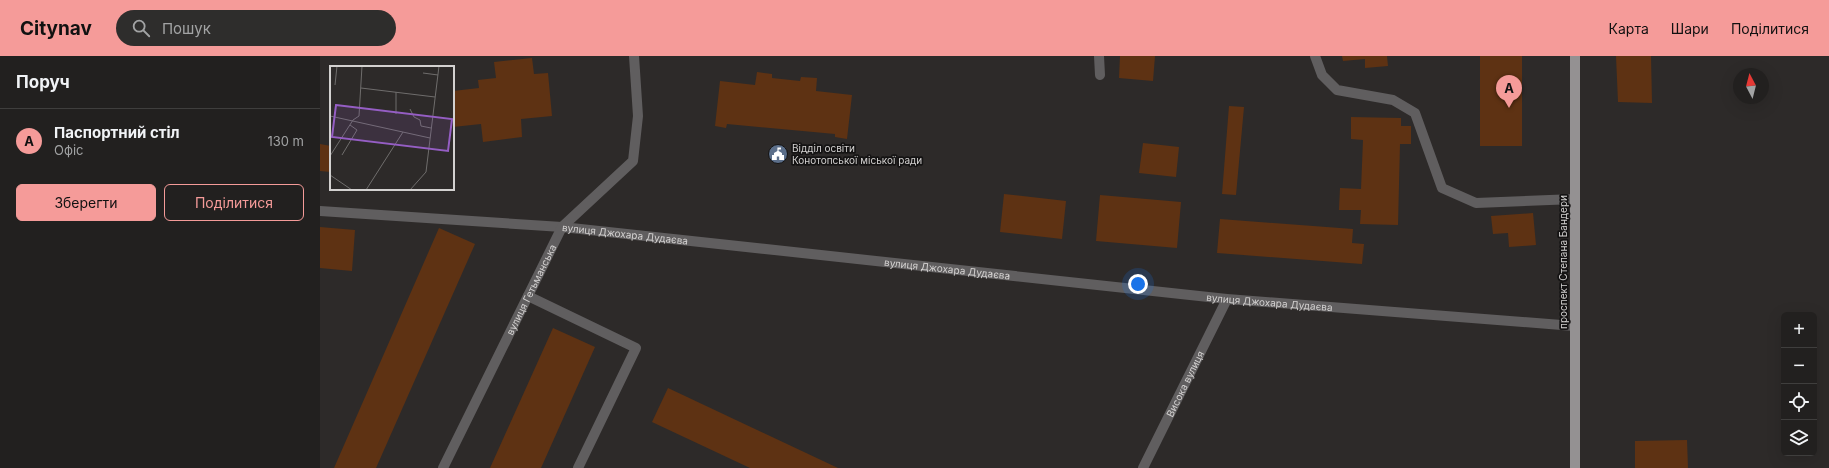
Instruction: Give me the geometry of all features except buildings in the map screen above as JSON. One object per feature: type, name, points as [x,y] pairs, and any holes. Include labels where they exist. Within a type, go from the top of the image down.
[{"type":"main road","name":"проспект Степана Бандери","points":[[1575,56],[1575,468]]},
{"type":"street","name":"вулиця Гетьманська","points":[[443,468],[562,227],[633,161],[638,116],[634,56]]},
{"type":"street","points":[[1099,56],[1100,75]]},
{"type":"street","points":[[1315,56],[1322,75],[1337,90],[1393,100],[1415,113],[1442,188],[1476,202],[1575,199]]},
{"type":"street","name":"вулиця Джохара Дудаєва","points":[[320,211],[562,227],[1227,299],[1574,326]]},
{"type":"street","points":[[528,296],[636,348],[578,468]]},
{"type":"street","name":"Висока вулиця","points":[[1143,468],[1227,299]]},
{"type":"place","name":"Паспортний стіл","points":[[1509,108]]},
{"type":"place","name":"Відділ освіти Конотопської міської ради","points":[[778,154]]}]
